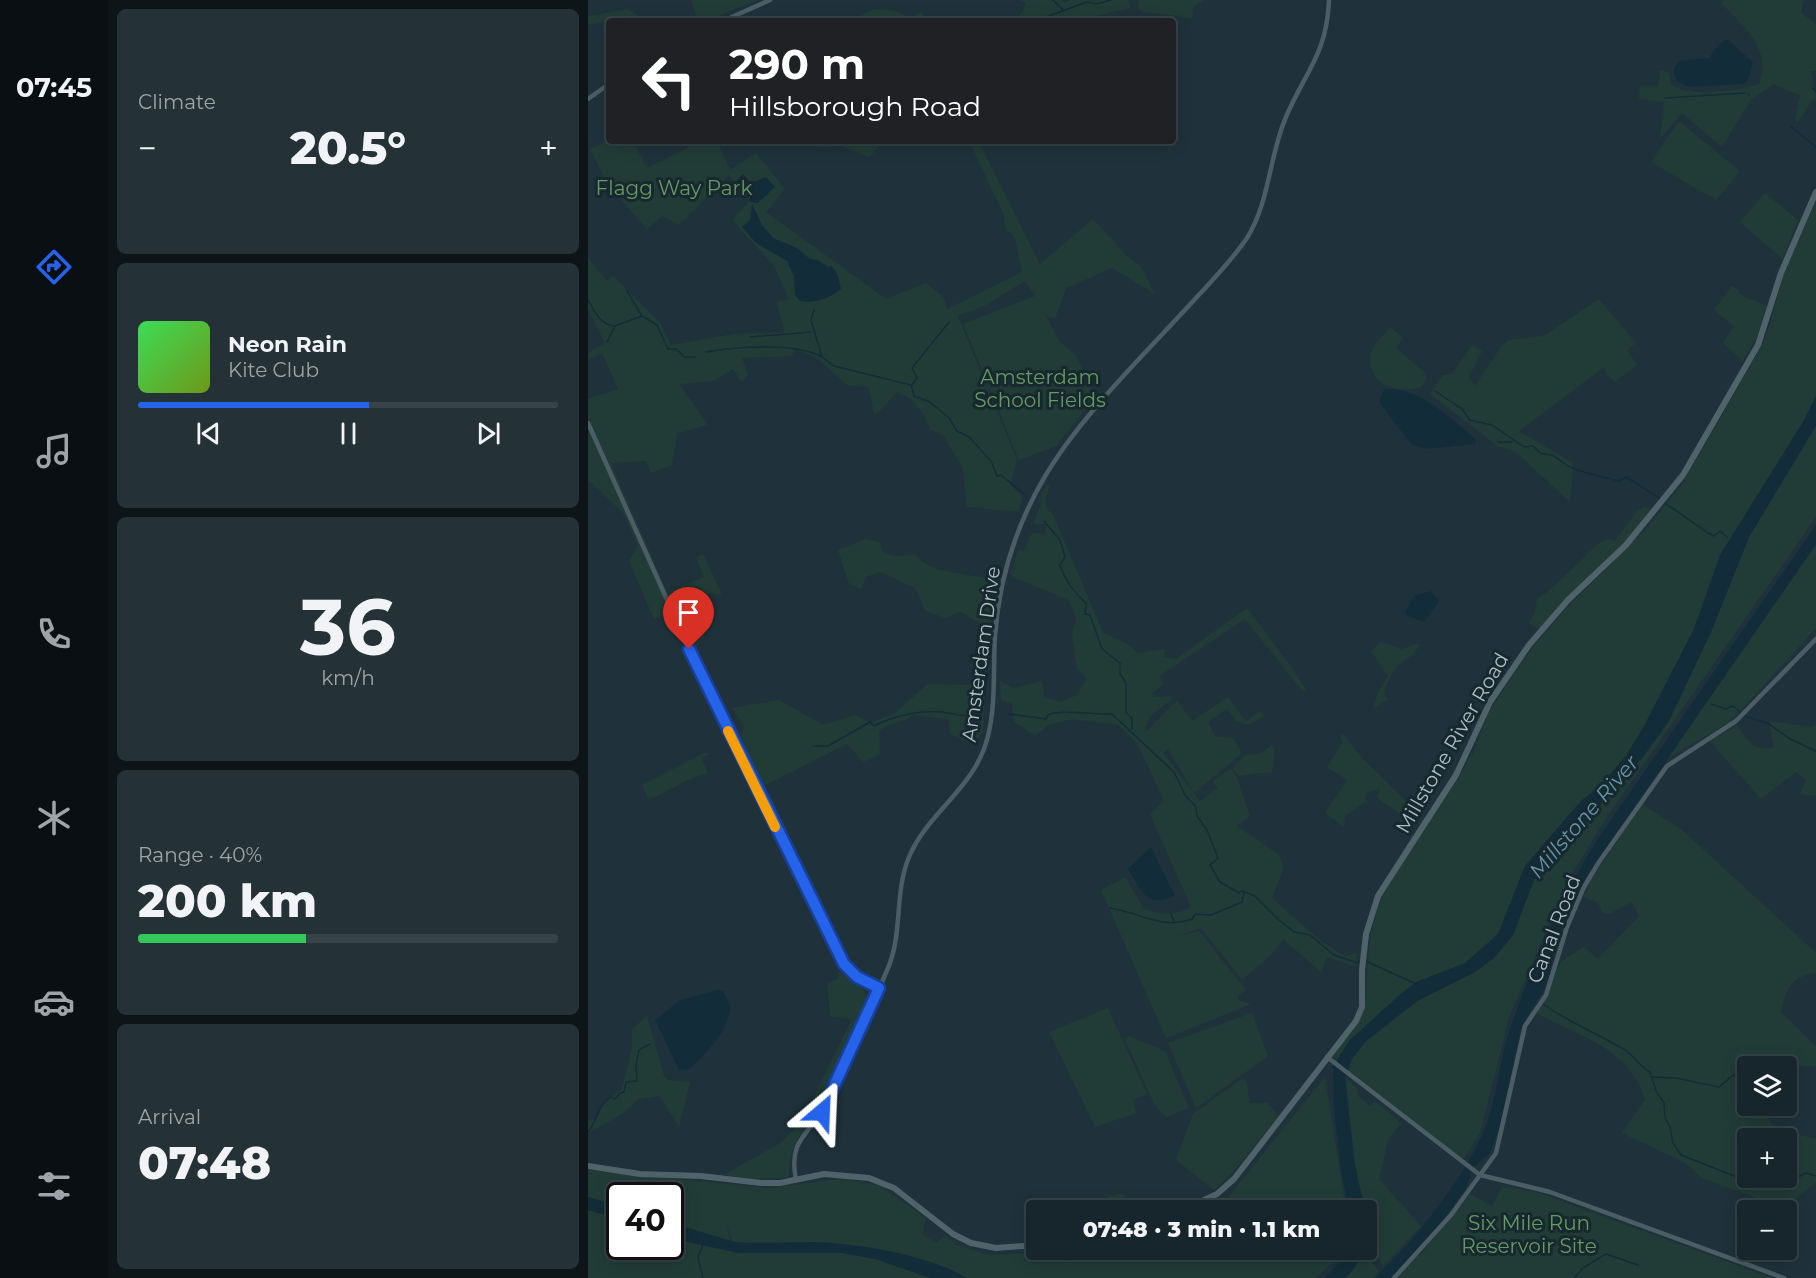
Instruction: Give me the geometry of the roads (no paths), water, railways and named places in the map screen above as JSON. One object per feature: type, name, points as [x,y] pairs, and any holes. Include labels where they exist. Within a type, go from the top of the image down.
[{"type":"main road","name":"Millstone River Road","points":[[1204,1200],[1217,1194],[1234,1179],[1361,1012],[1365,940],[1378,896],[1456,775],[1490,702],[1529,645],[1568,600],[1626,545],[1683,475],[1758,345],[1781,273],[1816,192]]},
{"type":"main road","points":[[588,1166],[631,1173],[701,1176],[761,1184],[830,1174],[876,1180],[900,1192],[953,1234],[971,1243],[996,1248],[1026,1246]]},
{"type":"street","points":[[730,18],[770,0]]},
{"type":"street","name":"Amsterdam Drive","points":[[796,1180],[794,1163],[798,1146],[823,1109],[879,988],[895,946],[900,891],[909,857],[926,827],[971,776],[986,744],[992,714],[999,603],[1009,560],[1025,514],[1047,473],[1072,436],[1211,282],[1251,231],[1261,208],[1285,119],[1320,55],[1327,26],[1329,0]]},
{"type":"street","points":[[588,99],[606,86]]},
{"type":"street","points":[[588,423],[689,649],[842,961],[853,975],[879,988]]},
{"type":"street","name":"Canal Road","points":[[1394,1278],[1436,1234],[1493,1159],[1499,1143],[1525,1026],[1547,991],[1560,945],[1593,870],[1667,766],[1736,721],[1816,639]]},
{"type":"street","points":[[1327,1058],[1480,1175],[1550,1192],[1784,1278]]},
{"type":"water","points":[[1727,39],[1753,62],[1748,80],[1744,84],[1689,87],[1677,81],[1673,70],[1679,61],[1709,58],[1719,44]]},
{"type":"water","points":[[743,174],[751,183],[766,177],[775,187],[758,203],[751,202],[737,180]]},
{"type":"water","points":[[752,204],[762,225],[773,238],[797,248],[810,259],[818,260],[828,267],[832,266],[838,276],[841,289],[822,300],[800,301],[795,295],[794,277],[787,261],[756,243],[742,227],[750,220]]},
{"type":"water","points":[[1384,389],[1396,389],[1420,397],[1471,435],[1476,440],[1475,444],[1428,449],[1411,444],[1379,402]]},
{"type":"water","name":"Millstone River","points":[[1816,396],[1816,426],[1749,537],[1711,632],[1669,721],[1643,757],[1534,880],[1513,935],[1494,958],[1473,973],[1417,1001],[1365,1042],[1352,1059],[1345,1077],[1355,1165],[1363,1200],[1348,1200],[1342,1178],[1334,1110],[1333,1066],[1350,1040],[1416,982],[1465,963],[1498,934],[1525,866],[1581,801],[1602,784],[1625,757],[1643,728],[1694,629],[1720,555],[1803,422]]},
{"type":"water","points":[[1816,525],[1816,544],[1586,877],[1555,947],[1547,985],[1521,1027],[1500,1126],[1490,1153],[1473,1167],[1466,1189],[1435,1231],[1391,1278],[1375,1278],[1406,1246],[1440,1204],[1481,1139],[1488,1120],[1507,1037],[1520,1002],[1549,930],[1584,862]]},
{"type":"water","points":[[1431,591],[1439,601],[1424,622],[1406,615],[1414,596]]},
{"type":"water","points":[[1151,847],[1175,896],[1151,899],[1141,891],[1128,869]]},
{"type":"water","points":[[718,990],[723,991],[731,1007],[721,1034],[689,1069],[679,1070],[655,1020],[680,1000]]},
{"type":"water","points":[[588,1197],[606,1202],[606,1215],[588,1210]]},
{"type":"water","points":[[684,1227],[724,1239],[759,1244],[806,1242],[845,1244],[911,1256],[967,1278],[930,1278],[875,1259],[842,1253],[739,1253],[684,1240]]},
{"type":"water","points":[[1342,1260],[1359,1260],[1345,1278],[1324,1278]]},
{"type":"waterway","points":[[1053,0],[1063,10]]},
{"type":"waterway","points":[[1043,18],[1087,2],[1097,4],[1111,0]]},
{"type":"waterway","points":[[1812,88],[1816,91]]},
{"type":"waterway","points":[[1665,98],[1745,93]]},
{"type":"waterway","points":[[1790,126],[1816,147]]},
{"type":"waterway","points":[[627,291],[642,316]]},
{"type":"waterway","points":[[588,300],[605,323],[615,326]]},
{"type":"waterway","points":[[814,310],[811,320],[822,357],[834,366],[911,385],[914,396],[930,402],[949,418],[957,431],[969,437],[991,461],[997,476],[1001,475],[1024,494]]},
{"type":"waterway","points":[[607,342],[615,326],[642,316],[657,325],[668,349],[676,349],[685,357],[696,357]]},
{"type":"waterway","points":[[912,385],[917,378],[912,368],[949,322]]},
{"type":"waterway","points":[[750,337],[811,332]]},
{"type":"waterway","points":[[706,352],[765,347],[797,349],[822,357]]},
{"type":"waterway","points":[[1435,391],[1462,409],[1470,420],[1492,425],[1524,447],[1533,446],[1542,454],[1553,456],[1568,466],[1587,473],[1619,481],[1626,477],[1661,499]]},
{"type":"waterway","points":[[1498,442],[1512,442]]},
{"type":"waterway","points":[[1665,503],[1708,533],[1714,536],[1720,531],[1728,538]]},
{"type":"waterway","points":[[1044,521],[1060,540],[1065,557],[1060,565],[1062,571],[1070,586],[1086,603],[1085,614],[1090,615],[1102,649],[1120,663],[1120,674],[1126,683],[1126,713],[1132,718],[1132,729]]},
{"type":"waterway","points":[[1711,704],[1726,709],[1733,706],[1741,713]]},
{"type":"waterway","points":[[813,746],[828,746],[870,722],[874,726],[906,714],[942,712],[970,716]]},
{"type":"waterway","points":[[1008,714],[1046,719],[1048,715],[1061,712],[1112,714],[1174,772],[1185,795],[1196,807],[1197,816],[1207,830],[1218,858],[1210,865],[1220,882],[1239,893],[1242,891],[1255,896],[1294,932],[1310,935],[1334,955],[1358,963]]},
{"type":"waterway","points":[[1745,716],[1769,724],[1790,739],[1816,751]]},
{"type":"waterway","points":[[1110,908],[1161,921],[1181,922],[1192,919],[1195,914],[1211,915],[1242,902],[1244,893]]},
{"type":"waterway","points":[[1171,914],[1174,921]]},
{"type":"waterway","points":[[1368,962],[1416,984]]},
{"type":"waterway","points":[[1543,1004],[1623,1049],[1650,1072],[1656,1091],[1664,1103],[1665,1118],[1670,1127],[1673,1143],[1681,1155],[1737,1177]]},
{"type":"waterway","points":[[588,1132],[606,1101],[611,1097],[615,1099],[624,1092],[626,1082],[637,1081],[636,1065],[639,1050],[650,1044]]},
{"type":"waterway","points":[[1651,1077],[1676,1078],[1719,1087],[1737,1074]]},
{"type":"waterway","points":[[1797,1175],[1806,1173],[1816,1176]]},
{"type":"waterway","points":[[703,1245],[698,1257],[703,1278]]},
{"type":"waterway","points":[[1574,1278],[1583,1268],[1606,1254],[1638,1265]]},
{"type":"park label","name":"Flagg Way Park","points":[[674,188]]},
{"type":"park label","name":"Amsterdam School Fields","points":[[1040,388]]},
{"type":"park label","name":"Six Mile Run Reservoir Site","points":[[1529,1234]]}]
